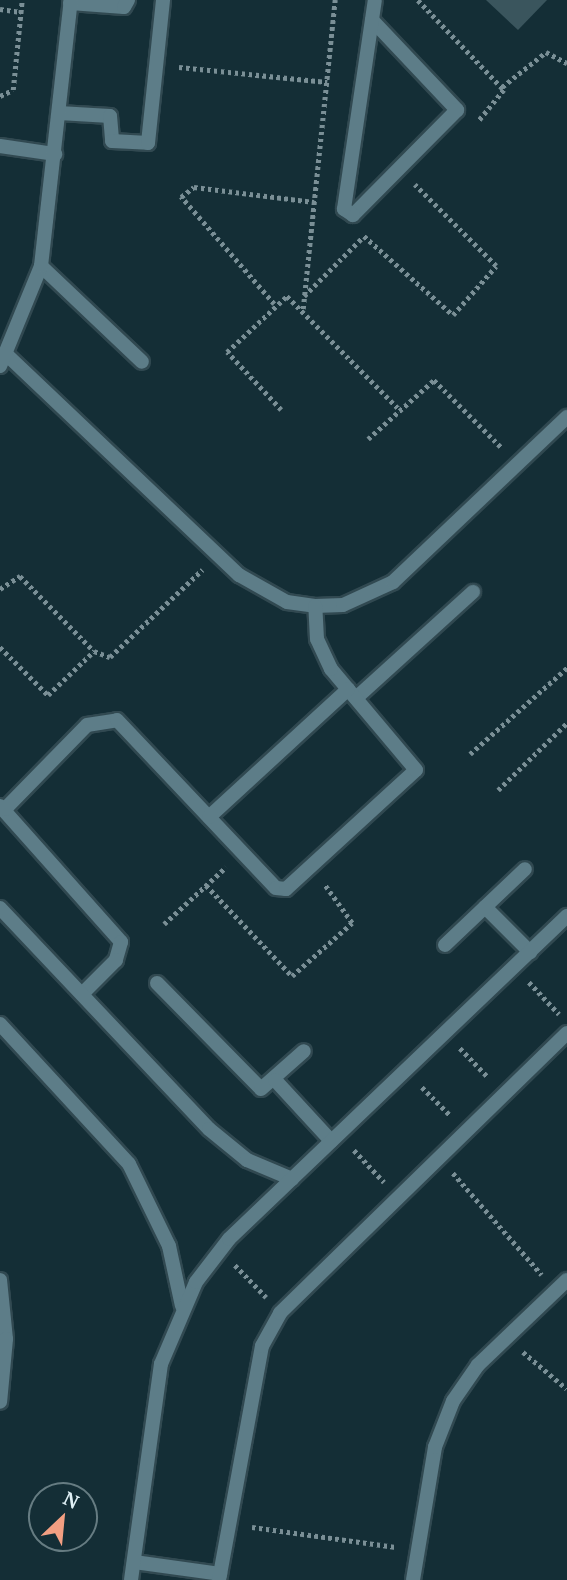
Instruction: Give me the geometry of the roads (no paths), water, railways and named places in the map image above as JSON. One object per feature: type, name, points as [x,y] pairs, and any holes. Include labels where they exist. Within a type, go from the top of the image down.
[{"type":"street","points":[[128,0],[124,8],[70,1],[41,266],[3,360],[262,591],[315,606],[356,600],[393,582],[567,416]]},
{"type":"street","points":[[59,113],[110,116],[112,141],[146,144],[163,0]]},
{"type":"street","points":[[372,20],[457,110],[353,215],[344,209],[374,0]]},
{"type":"street","points":[[0,146],[55,153]]},
{"type":"street","points":[[41,266],[142,362]]},
{"type":"street","points":[[209,817],[473,592]]},
{"type":"street","points":[[82,994],[116,960],[121,942],[2,807],[87,725],[107,718],[126,726],[279,890],[310,868],[416,770],[322,655],[315,606]]},
{"type":"street","points":[[445,946],[525,869]]},
{"type":"street","points":[[485,906],[530,952]]},
{"type":"street","points":[[0,908],[227,1146],[292,1180]]},
{"type":"street","points":[[131,1580],[155,1394],[182,1306],[220,1250],[567,916]]},
{"type":"street","points":[[157,983],[259,1088],[275,1080],[304,1051]]},
{"type":"street","points":[[0,1024],[129,1164],[169,1246],[182,1306]]},
{"type":"street","points":[[134,1562],[220,1577],[262,1346],[280,1313],[567,1033]]},
{"type":"street","points":[[275,1080],[335,1138]]},
{"type":"street","points":[[0,1280],[6,1339],[0,1402]]},
{"type":"street","points":[[413,1580],[443,1422],[464,1382],[561,1285]]}]
